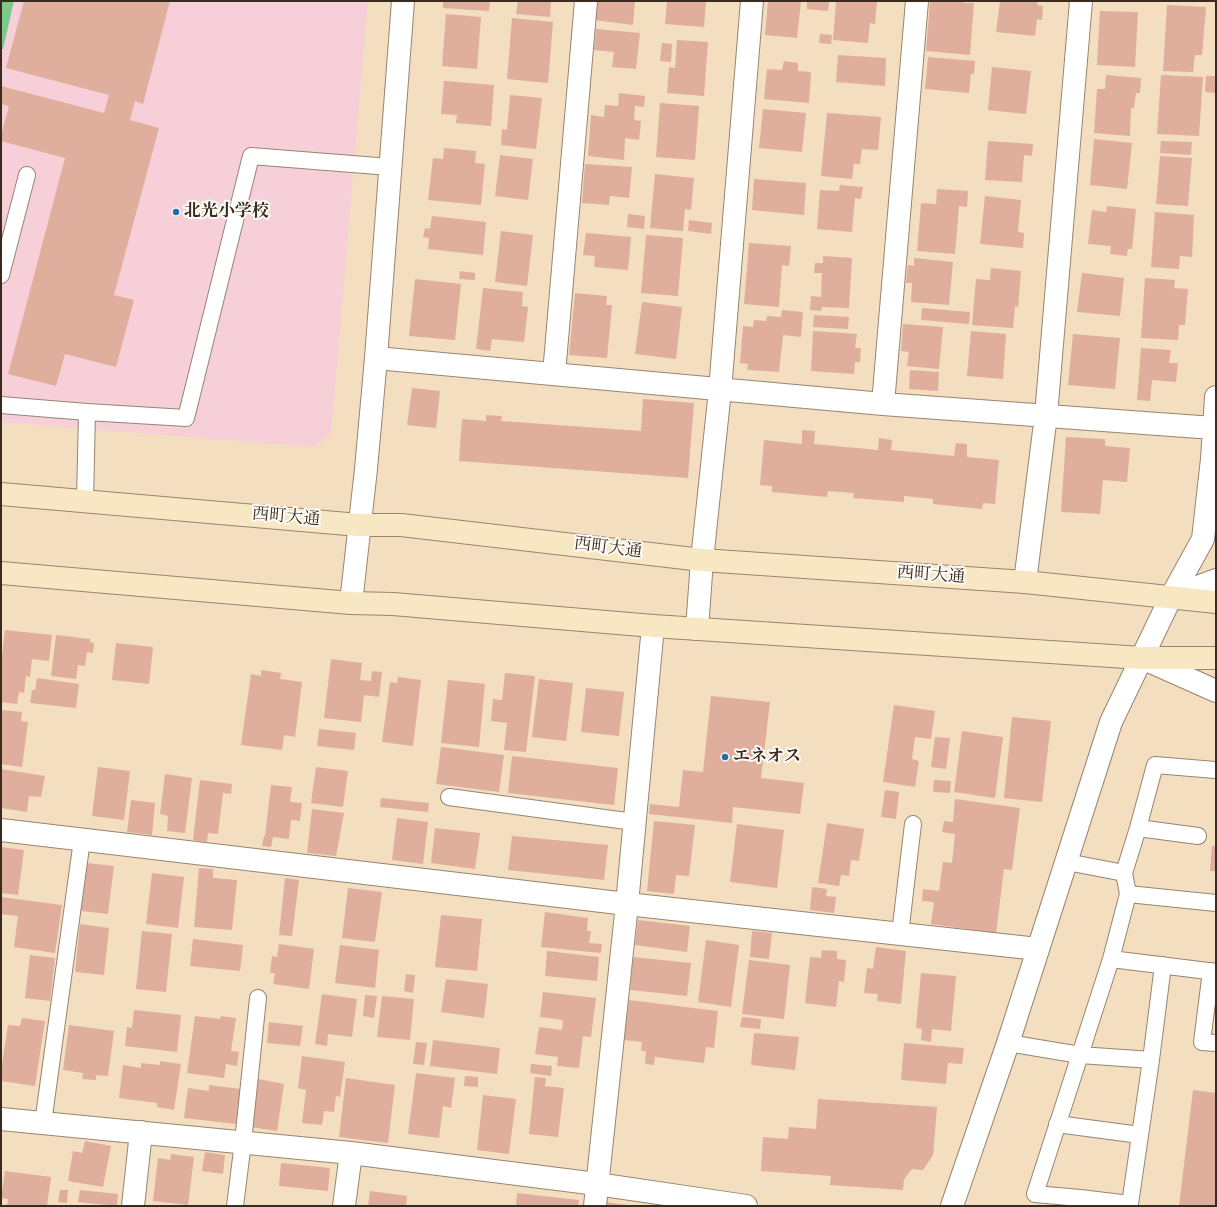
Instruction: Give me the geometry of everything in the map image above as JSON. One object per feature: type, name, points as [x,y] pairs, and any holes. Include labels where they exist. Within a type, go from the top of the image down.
[{"type":"street","points":[[351,603],[366,469],[376,358],[403,1]]},
{"type":"street","points":[[554,374],[586,1]]},
{"type":"street","points":[[697,629],[702,560],[720,390],[752,1]]},
{"type":"street","points":[[883,404],[917,1]]},
{"type":"street","points":[[1024,582],[1046,415],[1081,1]]},
{"type":"street","points":[[376,358],[883,404],[1213,428]]},
{"type":"street","points":[[952,1206],[1008,1043],[1111,722],[1171,597],[1203,539],[1214,459],[1213,428],[1216,397]]},
{"type":"street","name":"西町大通","points":[[1,494],[359,524],[401,525],[702,560],[1024,582],[1216,602]]},
{"type":"street","points":[[1,573],[351,603],[393,604],[653,626],[1142,658],[1216,658]]},
{"type":"street","points":[[1171,597],[1216,580]]},
{"type":"street","points":[[595,1206],[627,904],[653,626]]},
{"type":"street","points":[[1142,658],[1216,691]]},
{"type":"street","points":[[1,830],[627,904],[1038,949]]},
{"type":"street","points":[[1,1119],[351,1153],[597,1184],[746,1206]]},
{"type":"street","points":[[133,1206],[141,1132]]},
{"type":"street","points":[[344,1206],[351,1153]]},
{"type":"lane","points":[[1,405],[186,418],[251,156],[390,167]]},
{"type":"lane","points":[[1,275],[27,175]]},
{"type":"lane","points":[[86,501],[87,412]]},
{"type":"lane","points":[[1163,965],[1130,1204],[1079,1202],[1035,1194],[1111,959],[1128,894],[1124,874],[1156,765],[1215,770]]},
{"type":"lane","points":[[450,798],[634,822]]},
{"type":"lane","points":[[900,934],[913,824]]},
{"type":"lane","points":[[1138,828],[1198,836]]},
{"type":"lane","points":[[43,1123],[82,840]]},
{"type":"lane","points":[[1067,862],[1124,874]]},
{"type":"lane","points":[[1128,894],[1216,902]]},
{"type":"lane","points":[[1111,959],[1213,972],[1202,1042],[1216,1043]]},
{"type":"lane","points":[[235,1206],[258,998]]},
{"type":"lane","points":[[1008,1043],[1080,1055],[1151,1060]]},
{"type":"lane","points":[[1057,1124],[1140,1135]]},
{"type":"shaded area","name":"北光小学校","points":[[1,1],[368,1],[331,434],[314,447],[1,422]]},
{"type":"green space","points":[[1,1],[14,1],[3,49],[1,49]]},
{"type":"building","points":[[24,1],[170,1],[143,104],[135,101],[130,120],[159,128],[114,295],[134,300],[116,367],[65,354],[56,386],[8,374],[65,158],[1,141],[9,106],[1,104],[1,86],[104,113],[109,95],[6,68]]},
{"type":"building","points":[[443,1],[490,1],[489,11],[443,8]]},
{"type":"building","points":[[518,1],[551,1],[550,17],[516,14]]},
{"type":"building","points":[[597,1],[635,1],[633,25],[595,20]]},
{"type":"building","points":[[667,1],[706,1],[704,27],[665,24]]},
{"type":"building","points":[[768,1],[801,1],[797,38],[765,35]]},
{"type":"building","points":[[807,1],[829,1],[828,11],[807,9]]},
{"type":"building","points":[[836,1],[877,1],[875,24],[870,23],[868,43],[833,40]]},
{"type":"building","points":[[930,1],[964,1],[964,3],[974,3],[970,55],[926,51]]},
{"type":"building","points":[[1000,1],[1038,1],[1037,5],[1043,6],[1042,20],[1037,19],[1035,36],[996,32]]},
{"type":"building","points":[[1167,5],[1206,7],[1202,55],[1195,55],[1193,72],[1163,71]]},
{"type":"building","points":[[1100,11],[1138,12],[1135,67],[1097,65]]},
{"type":"building","points":[[446,14],[481,17],[477,69],[442,66]]},
{"type":"building","points":[[512,18],[553,22],[548,83],[507,79]]},
{"type":"building","points":[[596,29],[640,33],[636,69],[612,67],[614,52],[594,50]]},
{"type":"building","points":[[820,34],[832,35],[831,44],[819,43]]},
{"type":"building","points":[[677,40],[708,42],[704,96],[667,93],[669,67],[675,68]]},
{"type":"building","points":[[662,43],[672,44],[671,62],[660,61]]},
{"type":"building","points":[[838,55],[886,58],[885,86],[836,82]]},
{"type":"building","points":[[928,57],[975,61],[974,74],[971,74],[969,93],[925,89]]},
{"type":"building","points":[[784,61],[798,63],[798,71],[811,72],[809,103],[764,99],[767,69],[782,70]]},
{"type":"building","points":[[992,67],[1031,71],[1026,114],[988,110]]},
{"type":"building","points":[[1106,75],[1141,78],[1140,93],[1136,93],[1134,108],[1131,108],[1130,136],[1094,133],[1097,89],[1105,89]]},
{"type":"building","points":[[1161,75],[1203,77],[1199,136],[1157,134]]},
{"type":"building","points":[[1206,76],[1216,76],[1216,93],[1205,92]]},
{"type":"building","points":[[444,81],[494,85],[491,126],[456,123],[457,115],[441,114]]},
{"type":"building","points":[[619,93],[645,96],[644,107],[635,106],[634,120],[641,121],[639,140],[625,138],[624,160],[588,156],[591,115],[604,117],[605,105],[618,106]]},
{"type":"building","points":[[510,95],[542,98],[536,149],[501,145],[502,129],[507,130]]},
{"type":"building","points":[[660,103],[699,106],[695,160],[656,157]]},
{"type":"building","points":[[763,109],[806,113],[802,152],[759,148]]},
{"type":"building","points":[[827,113],[881,117],[878,150],[862,149],[860,164],[854,164],[852,179],[821,176]]},
{"type":"building","points":[[1094,139],[1132,143],[1127,189],[1090,185]]},
{"type":"building","points":[[988,141],[1033,144],[1032,156],[1024,155],[1022,182],[985,180]]},
{"type":"building","points":[[1161,141],[1192,142],[1191,155],[1160,153]]},
{"type":"building","points":[[444,148],[476,151],[475,163],[485,164],[481,205],[428,200],[433,158],[443,159]]},
{"type":"building","points":[[500,155],[533,159],[528,200],[495,196]]},
{"type":"building","points":[[1160,156],[1192,158],[1188,206],[1156,204]]},
{"type":"building","points":[[585,164],[632,167],[629,198],[610,196],[609,205],[582,203]]},
{"type":"building","points":[[655,174],[694,178],[691,210],[685,209],[683,231],[650,228]]},
{"type":"building","points":[[754,179],[806,183],[804,215],[752,210]]},
{"type":"building","points":[[840,185],[863,187],[861,199],[855,198],[852,232],[817,229],[820,190],[839,191]]},
{"type":"building","points":[[937,189],[968,191],[967,207],[959,206],[955,254],[917,251],[921,203],[936,204]]},
{"type":"building","points":[[985,196],[1021,200],[1018,232],[1024,233],[1023,248],[980,244]]},
{"type":"building","points":[[1107,206],[1136,209],[1132,249],[1128,249],[1127,256],[1110,254],[1111,246],[1088,244],[1092,210],[1106,212]]},
{"type":"building","points":[[1155,212],[1194,215],[1192,257],[1180,256],[1179,269],[1151,267]]},
{"type":"building","points":[[628,214],[645,216],[644,229],[627,227]]},
{"type":"building","points":[[432,216],[486,222],[483,255],[428,249],[429,238],[423,237],[425,228],[430,229]]},
{"type":"building","points":[[689,220],[712,223],[711,234],[688,231]]},
{"type":"building","points":[[501,231],[533,235],[527,286],[495,282]]},
{"type":"building","points":[[586,233],[631,237],[628,270],[594,267],[595,256],[583,255]]},
{"type":"building","points":[[646,235],[683,238],[678,296],[641,293]]},
{"type":"building","points":[[749,243],[791,246],[789,266],[782,265],[779,307],[744,304]]},
{"type":"building","points":[[823,256],[852,258],[849,308],[822,307],[821,311],[810,310],[811,296],[821,297],[822,273],[814,273],[815,263],[823,263]]},
{"type":"building","points":[[914,258],[953,262],[949,305],[911,302],[912,283],[906,283],[908,265],[914,266]]},
{"type":"building","points":[[991,268],[1021,271],[1018,307],[1015,306],[1013,328],[972,325],[976,279],[990,280]]},
{"type":"building","points":[[460,271],[475,273],[475,280],[459,279]]},
{"type":"building","points":[[1082,273],[1124,278],[1120,316],[1077,312]]},
{"type":"building","points":[[1145,278],[1175,280],[1174,288],[1188,289],[1185,325],[1179,325],[1178,340],[1141,338]]},
{"type":"building","points":[[415,279],[461,284],[455,340],[409,336]]},
{"type":"building","points":[[483,288],[523,292],[522,306],[528,307],[524,342],[492,339],[490,351],[476,349]]},
{"type":"building","points":[[575,293],[607,296],[606,305],[612,305],[607,358],[569,355]]},
{"type":"building","points":[[642,302],[682,307],[676,359],[635,354]]},
{"type":"building","points":[[922,308],[970,312],[969,324],[921,320]]},
{"type":"building","points":[[782,310],[803,312],[801,337],[783,335],[779,372],[747,370],[748,364],[740,363],[743,326],[753,327],[754,320],[766,321],[767,316],[781,317]]},
{"type":"building","points":[[814,315],[849,317],[848,329],[813,327]]},
{"type":"building","points":[[903,324],[943,327],[939,369],[907,366],[909,352],[901,351]]},
{"type":"building","points":[[813,331],[857,334],[855,348],[861,348],[860,362],[855,362],[854,374],[811,371]]},
{"type":"building","points":[[971,331],[1006,334],[1003,379],[967,376]]},
{"type":"building","points":[[1073,334],[1120,338],[1115,389],[1068,385]]},
{"type":"building","points":[[1141,348],[1171,350],[1169,363],[1178,363],[1176,382],[1152,380],[1150,401],[1137,400]]},
{"type":"building","points":[[910,370],[939,372],[938,391],[909,389]]},
{"type":"building","points":[[412,388],[440,391],[436,428],[407,425]]},
{"type":"building","points":[[643,399],[694,403],[688,478],[459,461],[462,419],[486,421],[486,415],[502,416],[501,421],[641,431]]},
{"type":"building","points":[[802,430],[815,431],[814,444],[878,450],[879,438],[892,440],[891,450],[954,456],[956,443],[967,444],[967,457],[999,460],[995,504],[983,503],[982,509],[933,504],[933,499],[904,496],[904,502],[853,498],[854,493],[828,491],[827,497],[772,492],[772,486],[760,485],[764,440],[802,444]]},
{"type":"building","points":[[1066,437],[1105,439],[1105,446],[1130,448],[1127,482],[1103,480],[1100,514],[1061,512]]},
{"type":"building","points":[[5,630],[52,635],[49,661],[32,659],[30,677],[26,676],[24,693],[19,692],[17,704],[1,702],[1,665]]},
{"type":"building","points":[[56,635],[90,639],[90,642],[94,643],[93,653],[87,652],[85,666],[78,665],[76,679],[51,676]]},
{"type":"building","points":[[116,643],[153,647],[149,684],[112,680]]},
{"type":"building","points":[[331,659],[362,663],[360,680],[371,681],[372,671],[382,672],[379,697],[364,695],[361,722],[324,718]]},
{"type":"building","points":[[261,670],[281,673],[280,679],[302,682],[295,737],[284,735],[282,750],[241,745],[251,674],[261,676]]},
{"type":"building","points":[[505,673],[535,676],[526,752],[504,750],[507,723],[491,721],[493,699],[502,700]]},
{"type":"building","points":[[398,677],[421,680],[413,746],[382,742],[390,682],[397,683]]},
{"type":"building","points":[[37,678],[79,684],[76,708],[30,703],[32,690],[35,690]]},
{"type":"building","points":[[539,679],[573,683],[566,741],[532,737]]},
{"type":"building","points":[[448,680],[485,684],[479,747],[441,743]]},
{"type":"building","points":[[586,688],[624,692],[619,736],[581,732]]},
{"type":"building","points":[[711,696],[770,702],[761,778],[804,783],[800,814],[733,807],[732,823],[649,814],[650,804],[679,807],[683,770],[703,772]]},
{"type":"building","points":[[894,705],[935,711],[931,739],[915,737],[912,759],[919,761],[915,787],[883,782]]},
{"type":"building","points":[[1,710],[22,712],[21,721],[28,722],[22,767],[1,764]]},
{"type":"building","points":[[1012,717],[1051,721],[1042,802],[1004,798]]},
{"type":"building","points":[[319,729],[356,733],[354,750],[317,746]]},
{"type":"building","points":[[962,731],[1003,737],[995,798],[954,792]]},
{"type":"building","points":[[935,737],[950,738],[946,769],[931,767]]},
{"type":"building","points":[[441,747],[504,755],[499,792],[436,784]]},
{"type":"building","points":[[512,756],[618,768],[614,805],[508,793]]},
{"type":"building","points":[[98,767],[130,771],[124,820],[92,816]]},
{"type":"building","points":[[316,767],[348,771],[343,807],[311,803]]},
{"type":"building","points":[[1,769],[45,776],[41,797],[29,796],[27,812],[1,808]]},
{"type":"building","points":[[165,774],[192,778],[185,833],[167,831],[168,816],[160,814]]},
{"type":"building","points":[[200,780],[232,784],[231,794],[223,793],[218,834],[208,833],[207,842],[193,840]]},
{"type":"building","points":[[934,780],[951,781],[950,793],[933,792]]},
{"type":"building","points":[[271,785],[292,787],[290,802],[302,803],[300,821],[291,820],[289,839],[273,837],[271,847],[262,846],[265,836]]},
{"type":"building","points":[[885,790],[899,792],[896,819],[881,817]]},
{"type":"building","points":[[381,798],[429,803],[428,812],[380,807]]},
{"type":"building","points":[[955,799],[1020,808],[1012,870],[1004,869],[996,933],[931,924],[934,902],[922,901],[923,889],[939,891],[943,862],[952,863],[955,834],[942,832],[944,821],[953,822]]},
{"type":"building","points":[[131,800],[155,803],[152,835],[127,832]]},
{"type":"building","points":[[312,809],[344,813],[336,856],[307,853]]},
{"type":"building","points":[[397,818],[428,822],[423,864],[392,860]]},
{"type":"building","points":[[654,821],[695,825],[689,876],[676,875],[674,894],[647,891]]},
{"type":"building","points":[[827,823],[864,829],[859,861],[851,860],[849,876],[841,875],[839,886],[818,883]]},
{"type":"building","points":[[737,824],[784,830],[777,888],[730,882]]},
{"type":"building","points":[[435,828],[480,833],[475,869],[431,863]]},
{"type":"building","points":[[512,836],[608,845],[604,880],[508,870]]},
{"type":"building","points":[[1212,846],[1216,846],[1216,871],[1210,871]]},
{"type":"building","points":[[1,847],[24,850],[18,895],[1,893]]},
{"type":"building","points":[[87,863],[114,866],[108,914],[81,911]]},
{"type":"building","points":[[199,868],[213,869],[213,878],[237,880],[232,930],[194,927]]},
{"type":"building","points":[[152,873],[184,877],[178,928],[146,924]]},
{"type":"building","points":[[285,878],[299,880],[292,936],[279,935]]},
{"type":"building","points":[[812,887],[827,889],[826,896],[836,897],[834,913],[810,910]]},
{"type":"building","points":[[348,888],[382,892],[375,942],[342,938]]},
{"type":"building","points":[[1,897],[62,905],[55,953],[14,947],[18,916],[1,914]]},
{"type":"building","points":[[545,912],[588,918],[587,931],[591,931],[589,943],[602,944],[601,953],[541,947]]},
{"type":"building","points":[[441,915],[482,919],[477,971],[435,967]]},
{"type":"building","points":[[638,920],[690,926],[687,952],[635,945]]},
{"type":"building","points":[[80,924],[109,928],[104,975],[75,972]]},
{"type":"building","points":[[142,931],[172,934],[166,992],[136,989]]},
{"type":"building","points":[[752,931],[772,933],[769,959],[750,957]]},
{"type":"building","points":[[193,939],[243,945],[240,971],[190,966]]},
{"type":"building","points":[[706,940],[739,945],[731,1007],[698,1002]]},
{"type":"building","points":[[279,944],[314,949],[309,989],[273,984],[275,973],[270,973],[272,956],[277,957]]},
{"type":"building","points":[[340,945],[379,950],[375,988],[335,983]]},
{"type":"building","points":[[876,947],[906,951],[901,1004],[877,1001],[878,994],[864,993],[867,968],[873,969]]},
{"type":"building","points":[[822,950],[837,951],[837,959],[846,960],[844,982],[839,981],[836,1007],[805,1003],[810,957],[821,958]]},
{"type":"building","points":[[547,951],[599,957],[597,981],[545,976]]},
{"type":"building","points":[[30,955],[55,958],[50,1001],[25,998]]},
{"type":"building","points":[[633,957],[691,963],[687,996],[630,990]]},
{"type":"building","points":[[749,960],[790,965],[784,1019],[742,1014]]},
{"type":"building","points":[[921,973],[956,976],[951,1031],[932,1029],[931,1042],[921,1040],[922,1029],[916,1028]]},
{"type":"building","points":[[406,974],[415,975],[413,993],[404,991]]},
{"type":"building","points":[[446,979],[488,984],[484,1018],[441,1012]]},
{"type":"building","points":[[543,992],[596,998],[591,1037],[583,1036],[579,1068],[557,1066],[558,1057],[535,1054],[539,1027],[562,1030],[563,1020],[540,1017]]},
{"type":"building","points":[[322,994],[357,999],[352,1037],[328,1034],[327,1046],[315,1044]]},
{"type":"building","points":[[365,995],[377,996],[374,1018],[363,1016]]},
{"type":"building","points":[[382,996],[414,999],[410,1040],[377,1037]]},
{"type":"building","points":[[629,1000],[718,1011],[714,1048],[706,1047],[704,1063],[655,1057],[654,1065],[645,1064],[646,1051],[641,1051],[642,1042],[624,1040]]},
{"type":"building","points":[[134,1010],[181,1015],[177,1052],[125,1046],[127,1027],[132,1028]]},
{"type":"building","points":[[195,1016],[220,1019],[221,1016],[236,1018],[231,1051],[239,1052],[237,1066],[226,1064],[224,1078],[187,1073]]},
{"type":"building","points":[[742,1017],[761,1019],[760,1029],[740,1027]]},
{"type":"building","points":[[22,1018],[45,1021],[35,1086],[1,1081],[1,1071],[8,1025],[20,1026]]},
{"type":"building","points":[[269,1022],[303,1026],[300,1046],[267,1043]]},
{"type":"building","points":[[69,1025],[114,1031],[108,1076],[96,1075],[96,1080],[82,1079],[83,1073],[63,1070]]},
{"type":"building","points":[[754,1033],[799,1037],[795,1070],[751,1065]]},
{"type":"building","points":[[433,1040],[500,1048],[497,1074],[430,1066]]},
{"type":"building","points":[[416,1042],[427,1043],[424,1065],[413,1064]]},
{"type":"building","points":[[904,1043],[964,1048],[962,1064],[948,1063],[946,1084],[901,1080]]},
{"type":"building","points":[[302,1056],[345,1062],[340,1097],[336,1096],[334,1112],[324,1111],[322,1125],[302,1123],[306,1090],[298,1088]]},
{"type":"building","points":[[160,1061],[181,1064],[174,1110],[157,1107],[157,1103],[119,1098],[123,1065],[141,1068],[141,1063],[160,1065]]},
{"type":"building","points":[[531,1064],[552,1066],[551,1076],[530,1073]]},
{"type":"building","points":[[416,1073],[455,1078],[451,1108],[443,1106],[439,1138],[408,1134]]},
{"type":"building","points":[[465,1076],[478,1077],[478,1087],[464,1086]]},
{"type":"building","points":[[535,1077],[546,1078],[545,1086],[564,1088],[558,1137],[529,1134]]},
{"type":"building","points":[[346,1078],[395,1085],[388,1143],[339,1137]]},
{"type":"building","points":[[258,1079],[284,1084],[277,1131],[250,1127]]},
{"type":"building","points":[[209,1085],[241,1089],[236,1124],[184,1118],[188,1088],[209,1091]]},
{"type":"building","points":[[1193,1090],[1216,1093],[1216,1206],[1179,1206]]},
{"type":"building","points":[[483,1095],[516,1099],[509,1154],[477,1150]]},
{"type":"building","points":[[818,1099],[937,1107],[933,1155],[923,1170],[912,1169],[904,1179],[903,1190],[830,1185],[831,1176],[761,1171],[763,1137],[788,1139],[789,1127],[816,1129]]},
{"type":"building","points":[[85,1141],[111,1146],[103,1187],[68,1181],[73,1151],[82,1153]]},
{"type":"building","points":[[205,1152],[225,1155],[223,1174],[202,1171]]},
{"type":"building","points":[[171,1154],[194,1157],[188,1205],[153,1201],[158,1158],[170,1160]]},
{"type":"building","points":[[281,1163],[330,1168],[328,1191],[279,1186]]},
{"type":"building","points":[[5,1171],[51,1177],[47,1206],[7,1206],[8,1199],[1,1198]]},
{"type":"building","points":[[60,1190],[68,1190],[67,1203],[58,1202]]},
{"type":"building","points":[[80,1190],[118,1194],[117,1206],[78,1202]]},
{"type":"building","points":[[370,1191],[407,1196],[406,1206],[368,1206]]},
{"type":"building","points":[[517,1193],[579,1200],[578,1206],[516,1206]]},
{"type":"building","points":[[606,1202],[627,1205],[627,1206],[606,1206]]},
{"type":"place","name":"北光小学校","points":[[176,212]]},
{"type":"place","name":"エネオス","points":[[725,757]]}]
